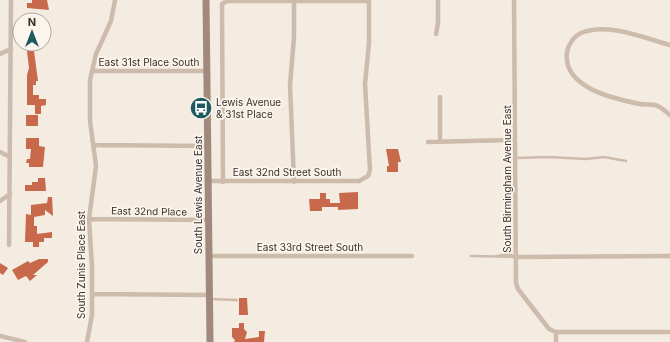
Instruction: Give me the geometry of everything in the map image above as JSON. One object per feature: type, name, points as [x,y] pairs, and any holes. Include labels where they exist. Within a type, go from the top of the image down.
[{"type":"main road","name":"South Lewis Avenue East","points":[[206,0],[210,342]]},
{"type":"street","points":[[9,245],[12,0]]},
{"type":"street","name":"South Zunis Place East","points":[[87,342],[92,315],[89,219],[96,177],[89,106],[92,71],[96,54],[111,21],[115,0]]},
{"type":"street","points":[[223,182],[222,4],[227,1],[369,0]]},
{"type":"street","name":"East 32nd Street South","points":[[208,182],[359,181],[365,179],[370,170],[365,84],[369,43],[369,0]]},
{"type":"street","points":[[436,34],[438,23],[438,0]]},
{"type":"street","name":"South Birmingham Avenue East","points":[[514,0],[516,283],[518,289],[549,329],[556,332]]},
{"type":"street","points":[[294,1],[294,37],[290,85],[294,182]]},
{"type":"street","points":[[670,45],[621,31],[592,30],[579,33],[575,37],[568,48],[567,58],[570,69],[587,87],[609,98],[628,100],[640,104],[655,105],[670,115]]},
{"type":"street","points":[[0,54],[11,49]]},
{"type":"street","name":"East 31st Place South","points":[[92,71],[207,71]]},
{"type":"street","points":[[440,97],[440,141]]},
{"type":"street","points":[[428,142],[516,140]]},
{"type":"street","points":[[94,145],[208,146]]},
{"type":"street","points":[[0,152],[10,157]]},
{"type":"street","points":[[0,201],[10,194]]},
{"type":"street","name":"East 32nd Place","points":[[89,219],[208,220]]},
{"type":"street","name":"East 33rd Street South","points":[[209,256],[412,256]]},
{"type":"street","points":[[516,257],[670,256]]},
{"type":"street","points":[[92,294],[210,297]]},
{"type":"street","points":[[556,342],[556,332],[670,332]]},
{"type":"street","points":[[0,336],[25,342]]},
{"type":"lane","points":[[515,158],[548,156],[586,159],[604,157],[626,160]]},
{"type":"lane","points":[[471,256],[497,256],[508,254],[516,257]]},
{"type":"lane","points":[[210,297],[237,300]]},
{"type":"building","points":[[32,0],[47,0],[49,10],[27,8],[27,3],[32,3]]},
{"type":"building","points":[[27,52],[34,52],[38,81],[36,81],[36,85],[33,85],[33,95],[39,95],[39,99],[46,99],[46,105],[41,106],[41,114],[35,114],[35,105],[27,105],[27,75],[29,68]]},
{"type":"building","points":[[26,115],[38,115],[38,126],[26,126]]},
{"type":"building","points":[[26,138],[39,138],[39,146],[45,147],[43,167],[29,167],[29,163],[26,163],[27,159],[30,159],[31,149],[26,149]]},
{"type":"building","points":[[386,149],[398,149],[401,162],[398,162],[398,172],[387,172],[387,166],[389,166]]},
{"type":"building","points":[[38,178],[45,178],[46,191],[25,191],[25,185],[32,185],[32,182],[38,182]]},
{"type":"building","points":[[358,192],[358,209],[338,210],[338,207],[322,207],[322,211],[310,211],[309,199],[320,199],[320,193],[326,193],[326,199],[330,199],[330,203],[340,203],[339,193]]},
{"type":"building","points":[[48,197],[52,197],[53,216],[45,210],[45,215],[34,217],[34,226],[37,226],[37,234],[52,232],[52,238],[44,238],[44,242],[39,242],[39,247],[33,247],[33,242],[25,242],[26,214],[31,215],[31,205],[47,203]]},
{"type":"building","points":[[39,259],[48,259],[48,262],[33,275],[37,275],[30,281],[26,276],[18,280],[12,270],[28,261],[30,263]]},
{"type":"building","points":[[0,263],[8,268],[3,275],[0,273]]},
{"type":"building","points":[[239,298],[247,298],[248,315],[239,315]]},
{"type":"building","points":[[239,323],[244,323],[244,329],[247,332],[245,339],[259,337],[259,331],[265,331],[264,342],[234,342],[235,340],[232,337],[232,328],[239,328]]},
{"type":"place","name":"Lewis Avenue & 31st Place","points":[[201,108]]}]
